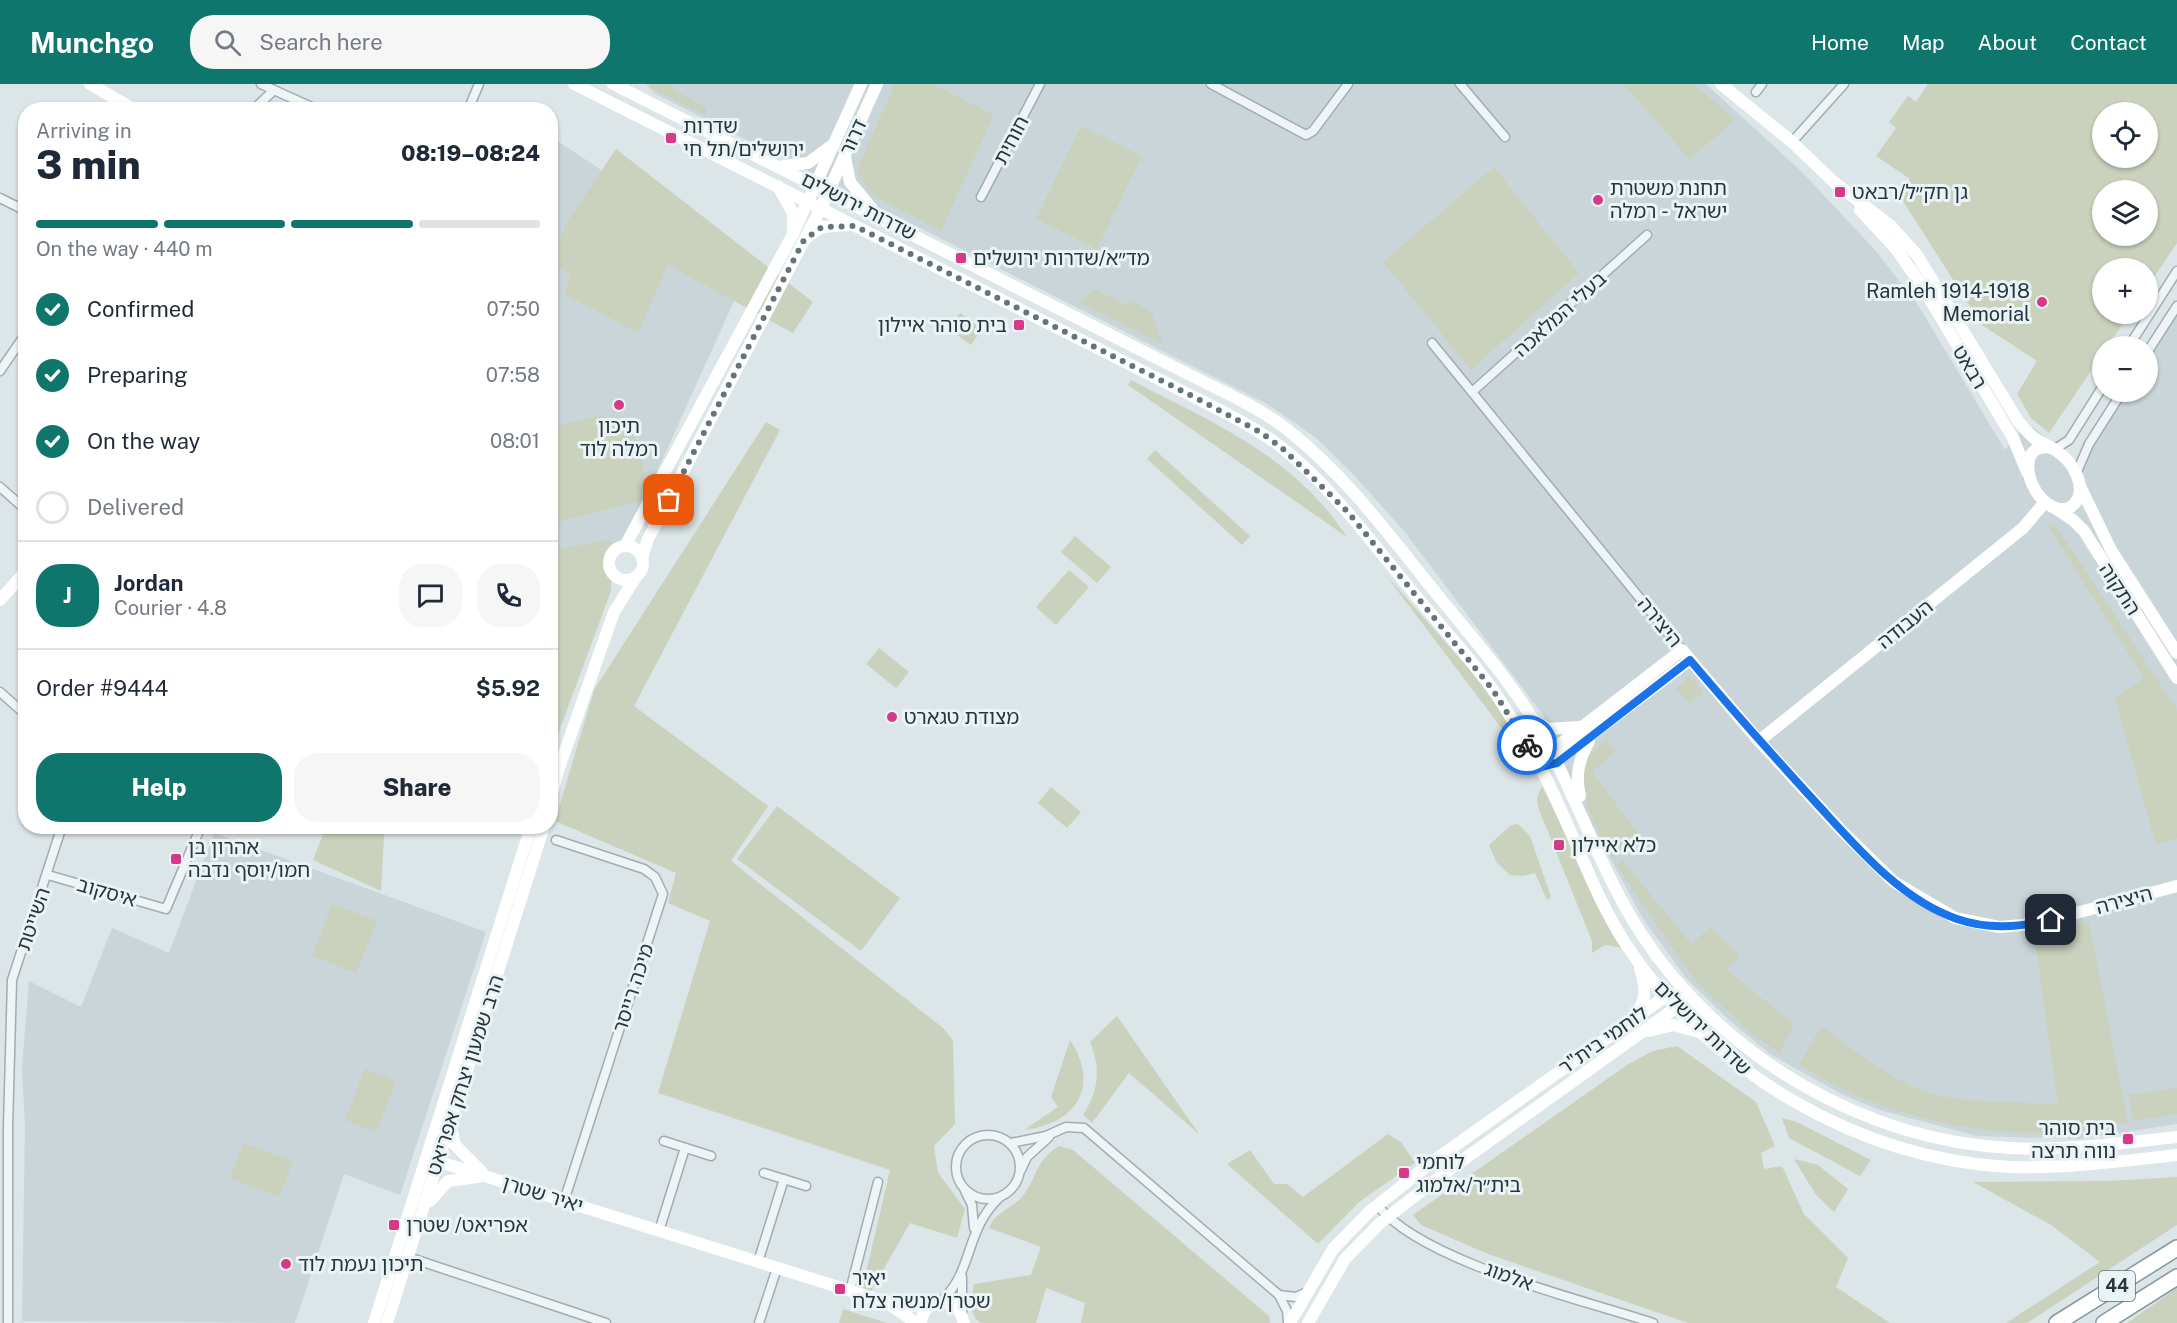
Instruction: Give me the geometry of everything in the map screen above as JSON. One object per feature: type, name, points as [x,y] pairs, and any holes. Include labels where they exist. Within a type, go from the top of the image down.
[{"type":"highway","name":"44","points":[[2057,1323],[2177,1248]]},
{"type":"highway","name":"44","points":[[2104,1323],[2177,1277]]},
{"type":"street","points":[[261,84],[300,102]]},
{"type":"street","points":[[471,102],[478,84]]},
{"type":"street","name":"שדרות ירושלים","points":[[573,84],[778,185],[1194,397],[1260,432],[1282,448],[1347,511],[1472,663],[1511,717],[1540,767],[1610,914],[1638,961],[1677,1007],[1761,1081],[1816,1113],[1879,1140],[1943,1158],[1975,1164],[2038,1167],[2177,1155]]},
{"type":"street","name":"שדרות ירושלים","points":[[613,84],[631,88],[1238,399],[1293,433],[1361,499],[1486,652],[1532,717],[1640,933],[1705,1011],[1770,1066],[1855,1111],[1916,1133],[1977,1146],[2037,1149],[2177,1137]]},
{"type":"street","name":"דרור","points":[[809,202],[861,84]]},
{"type":"street","name":"דרור","points":[[821,208],[877,84]]},
{"type":"street","name":"חוחית","points":[[981,197],[1040,84]]},
{"type":"street","points":[[1211,84],[1306,135],[1313,131],[1348,84]]},
{"type":"street","points":[[1460,84],[1505,137]]},
{"type":"street","name":"רבאט","points":[[1721,84],[1906,241],[1931,276],[2018,421],[2036,439],[2053,449]]},
{"type":"street","points":[[1756,92],[1762,84]]},
{"type":"street","points":[[1792,142],[1844,84]]},
{"type":"street","points":[[96,85],[123,102]]},
{"type":"street","points":[[620,107],[631,88]]},
{"type":"street","points":[[261,102],[274,90]]},
{"type":"street","points":[[778,165],[808,163],[836,140]]},
{"type":"street","points":[[845,154],[850,182],[879,216]]},
{"type":"street","name":"רבאט","points":[[1834,182],[1906,263],[2008,429],[2021,453],[2028,474]]},
{"type":"street","points":[[778,185],[793,213],[798,237]]},
{"type":"street","points":[[0,198],[18,207]]},
{"type":"street","points":[[614,612],[642,568],[642,558],[648,539],[798,237],[809,202]]},
{"type":"street","points":[[636,577],[626,580],[618,579],[611,571],[609,560],[615,550],[625,546],[798,237],[821,208]]},
{"type":"street","points":[[798,237],[822,227],[855,226]]},
{"type":"street","name":"בעלי המלאכה","points":[[1472,392],[1647,235]]},
{"type":"street","points":[[2135,336],[2177,271]]},
{"type":"street","points":[[2158,336],[2177,306]]},
{"type":"street","name":"היצירה","points":[[1432,343],[1690,660],[1759,741],[1842,831],[1894,882],[1955,918],[1999,927],[2035,924],[2177,886]]},
{"type":"street","points":[[0,371],[18,345]]},
{"type":"street","points":[[2053,449],[2069,440],[2093,402]]},
{"type":"street","points":[[2077,478],[2089,444],[2116,402]]},
{"type":"street","points":[[2041,448],[2053,449],[2067,460],[2077,478],[2079,494],[2073,506],[2064,509],[2050,505],[2034,490],[2028,474],[2028,462],[2034,452],[2041,448]]},
{"type":"street","name":"התקוה","points":[[2077,478],[2110,550],[2177,653]]},
{"type":"street","points":[[0,487],[18,503]]},
{"type":"street","name":"התקוה","points":[[2050,505],[2073,520],[2084,531],[2177,678]]},
{"type":"street","name":"העבודה","points":[[1759,741],[2050,505]]},
{"type":"street","points":[[625,546],[636,550],[642,558]]},
{"type":"street","points":[[558,771],[614,612],[618,579]]},
{"type":"street","points":[[0,600],[18,580]]},
{"type":"street","points":[[1540,767],[1551,751],[1682,650]]},
{"type":"street","points":[[1540,767],[1557,763],[1690,660]]},
{"type":"street","points":[[0,692],[18,708]]},
{"type":"street","points":[[1532,717],[1548,729],[1561,730],[1582,726]]},
{"type":"street","points":[[1585,819],[1577,774],[1583,753],[1593,735]]},
{"type":"street","name":"השייטת","points":[[8,1323],[8,1126],[12,980],[60,834]]},
{"type":"street","name":"איסקוב","points":[[48,875],[166,909],[198,834]]},
{"type":"street","name":"הרב שמעון יצחק אפריאט","points":[[374,1323],[433,1160],[529,834]]},
{"type":"street","name":"הרב שמעון יצחק אפריאט","points":[[387,1323],[422,1213],[433,1160],[452,1117],[541,834]]},
{"type":"street","name":"מיכה רייסר","points":[[556,840],[644,869],[655,877],[663,894],[564,1201]]},
{"type":"street","points":[[1627,1023],[1644,1002],[1644,983],[1638,961]]},
{"type":"street","name":"לוחמי בית\"ר","points":[[1289,1323],[1333,1250],[1377,1205],[1666,996],[1687,992]]},
{"type":"street","name":"לוחמי בית\"ר","points":[[1308,1323],[1345,1259],[1387,1217],[1677,1007],[1687,992]]},
{"type":"street","points":[[1635,1037],[1673,1025],[1702,1034],[1719,1046]]},
{"type":"street","points":[[452,1117],[451,1128],[455,1144],[488,1177]]},
{"type":"street","points":[[1011,1143],[1075,1127],[1084,1128],[1279,1295],[1287,1311],[1289,1323]]},
{"type":"street","points":[[1020,1170],[1034,1150],[1056,1132]]},
{"type":"street","points":[[921,1323],[924,1313],[949,1294],[963,1271],[975,1231],[987,1209],[1017,1182],[1020,1170],[1019,1155],[1011,1143],[1000,1136],[989,1134],[966,1142],[958,1154],[955,1169],[972,1205],[975,1231]]},
{"type":"street","points":[[664,1141],[711,1156]]},
{"type":"street","points":[[659,1231],[685,1148]]},
{"type":"street","name":"יאיר שטרן","points":[[433,1160],[884,1301],[910,1306],[936,1303]]},
{"type":"street","points":[[764,1173],[806,1186]]},
{"type":"street","points":[[422,1213],[437,1191],[448,1181],[488,1177]]},
{"type":"street","points":[[758,1262],[784,1179]]},
{"type":"street","points":[[850,1291],[878,1182]]},
{"type":"street","points":[[963,1188],[984,1199],[1000,1197]]},
{"type":"street","name":"אלמוג","points":[[1377,1205],[1387,1217],[1411,1233],[1495,1274],[1653,1323]]},
{"type":"street","points":[[408,1257],[606,1323]]},
{"type":"street","points":[[759,1323],[777,1268]]},
{"type":"street","points":[[963,1271],[965,1319]]},
{"type":"street","points":[[1279,1295],[1296,1297],[1307,1292]]},
{"type":"street","name":"יאיר שטרן","points":[[884,1301],[916,1323]]},
{"type":"street","points":[[936,1303],[952,1304],[965,1319]]},
{"type":"shaded area","points":[[646,84],[1706,84],[1802,172],[1875,250],[1918,305],[2005,450],[2027,423],[2082,465],[2121,402],[2158,402],[2158,341],[2177,311],[2177,1124],[2079,1139],[1977,1136],[1880,1110],[1845,1096],[1770,1054],[1729,1020],[1686,978],[1642,917],[1581,805],[1543,715],[1404,531],[1352,473],[1315,437],[1267,404],[654,93]]},
{"type":"shaded area","name":"תיכון רמלה לוד","points":[[558,141],[749,268],[625,542],[558,564]]},
{"type":"shaded area","points":[[214,834],[486,932],[400,1195],[344,1174],[295,1323],[22,1321],[25,1123],[22,1068],[29,981],[81,1007],[112,928],[169,953]]},
{"type":"green space","points":[[650,84],[671,84],[673,89],[707,108],[705,115],[650,87]]},
{"type":"green space","points":[[895,84],[932,84],[994,115],[941,231],[869,193],[857,169]]},
{"type":"green space","points":[[1624,84],[1693,84],[1735,119],[1690,160]]},
{"type":"green space","points":[[1928,84],[2177,84],[2177,243],[2158,271],[2158,258],[2092,258],[2092,324],[2123,324],[2114,336],[2092,336],[2092,369],[2049,433],[2031,418],[2017,394],[2037,361],[1982,325],[1899,195],[1910,179],[1876,156],[1896,128],[1889,122],[1908,96],[1916,102]]},
{"type":"green space","points":[[1081,126],[1142,156],[1097,249],[1036,219]]},
{"type":"green space","points":[[616,149],[813,302],[793,333],[668,265],[638,333],[564,294],[571,275],[558,266],[558,244],[567,222]]},
{"type":"green space","points":[[1494,167],[1579,273],[1471,370],[1383,262]]},
{"type":"green space","points":[[1094,289],[1127,305],[1133,300],[1152,313],[1163,344],[1080,303]]},
{"type":"green space","points":[[960,313],[982,329],[971,345],[949,329]]},
{"type":"green space","points":[[1131,380],[1222,427],[1277,463],[1302,484],[1326,509],[1347,537],[1128,385]]},
{"type":"green space","points":[[599,415],[626,428],[639,447],[646,499],[558,522],[558,426]]},
{"type":"green space","points":[[766,422],[780,430],[634,706],[768,806],[731,861],[943,1028],[953,1040],[955,1124],[934,1146],[938,1173],[965,1209],[957,1238],[910,1223],[870,1293],[862,1290],[890,1170],[658,1093],[710,921],[668,903],[676,873],[558,822],[558,811],[594,690]]},
{"type":"green space","points":[[1155,450],[1250,536],[1242,545],[1147,459]]},
{"type":"green space","points":[[2055,524],[2177,710],[2177,839],[2156,845],[2115,698],[2144,678],[2048,526]]},
{"type":"green space","points":[[1075,536],[1111,567],[1097,583],[1061,552]]},
{"type":"green space","points":[[610,539],[612,547],[605,563],[611,578],[611,591],[558,734],[558,550]]},
{"type":"green space","points":[[1069,570],[1089,587],[1056,625],[1036,607]]},
{"type":"green space","points":[[1385,574],[1471,671],[1495,702],[1522,747],[1512,742]]},
{"type":"green space","points":[[879,648],[909,672],[896,688],[866,664]]},
{"type":"green space","points":[[1690,676],[1703,693],[1689,704],[1676,688]]},
{"type":"green space","points":[[1606,739],[1615,751],[1592,772],[1640,836],[1612,858],[1588,808],[1582,780],[1589,756]]},
{"type":"green space","points":[[1542,786],[1622,948],[1605,945],[1592,953],[1592,941],[1538,807],[1537,797]]},
{"type":"green space","points":[[1051,787],[1081,812],[1067,828],[1038,803]]},
{"type":"green space","points":[[777,806],[900,898],[861,951],[737,859]]},
{"type":"green space","points":[[1518,824],[1530,836],[1551,897],[1547,900],[1535,873],[1523,876],[1510,875],[1497,863],[1489,845],[1511,825]]},
{"type":"green space","points":[[323,834],[385,834],[381,891],[313,860]]},
{"type":"green space","points":[[1623,861],[1691,944],[1710,927],[1739,956],[1727,970],[1794,1024],[1780,1053],[1753,1035],[1695,981],[1616,865]]},
{"type":"green space","points":[[332,904],[377,921],[356,973],[312,956]]},
{"type":"green space","points":[[2089,922],[2128,1123],[2069,1131],[2028,1133],[1959,1126],[1890,1108],[1826,1081],[1799,1064],[1821,1026],[1882,1069],[1908,1084],[1936,1095],[1970,1100],[2058,1104],[2034,934]]},
{"type":"green space","points":[[1117,1016],[1199,1134],[1129,1073],[1092,1123],[1083,1115],[1092,1097],[1097,1079],[1096,1061],[1090,1042]]},
{"type":"green space","points":[[1070,1040],[1079,1057],[1083,1073],[1083,1088],[1078,1100],[1070,1111],[1057,1120],[1024,1130],[1058,1107],[1051,1097]]},
{"type":"green space","points":[[1677,1046],[1756,1102],[1775,1146],[1761,1153],[1764,1169],[1782,1166],[1804,1214],[1848,1258],[1836,1287],[1890,1323],[1688,1323],[1488,1254],[1421,1225],[1413,1215],[1627,1065],[1653,1051]]},
{"type":"green space","points":[[365,1069],[396,1081],[376,1132],[345,1120]]},
{"type":"green space","points":[[2177,1088],[2177,1114],[2133,1121],[2129,1095]]},
{"type":"green space","points":[[1782,1118],[1797,1122],[1871,1160],[1860,1176],[1789,1138]]},
{"type":"green space","points":[[1388,1134],[1401,1142],[1415,1163],[1359,1202],[1318,1244],[1227,1164],[1250,1150],[1274,1184],[1287,1184],[1303,1197]]},
{"type":"green space","points":[[244,1143],[293,1162],[279,1197],[230,1178]]},
{"type":"green space","points":[[1059,1146],[1073,1150],[1269,1316],[1270,1323],[1081,1323],[1085,1303],[1046,1288],[1036,1323],[981,1323],[972,1310],[974,1284],[1031,1275],[1041,1247],[989,1228],[991,1223],[1020,1199],[1044,1159]]},
{"type":"green space","points":[[1794,1159],[1818,1165],[1848,1189],[1834,1212],[1816,1195]]},
{"type":"green space","points":[[2177,1177],[2177,1225],[2027,1323],[2006,1323],[2100,1262],[2051,1225],[1973,1182],[2110,1181]]},
{"type":"green space","points":[[2177,1288],[2177,1323],[2127,1323]]},
{"type":"green space","points":[[843,1309],[887,1323],[839,1323]]},
{"type":"way so far","points":[[669,500],[804,240],[816,229],[822,227],[841,224],[855,226],[1229,415],[1260,432],[1282,448],[1347,511],[1493,690],[1527,745]]},
{"type":"place","name":"שדרות ירושלים/תל חי","points":[[671,138]]},
{"type":"place","name":"גן חק״ל/רבאט","points":[[1840,192]]},
{"type":"place","name":"תחנת משטרת ישראל - רמלה","points":[[1598,200]]},
{"type":"place","name":"מד״א/שדרות ירושלים","points":[[961,258]]},
{"type":"place","name":"Ramleh 1914-1918 Memorial","points":[[2042,302]]},
{"type":"place","name":"בית סוהר איילון","points":[[1019,325]]},
{"type":"place","name":"תיכון רמלה לוד","points":[[619,405]]},
{"type":"place","name":"מצודת טגארט","points":[[892,717]]},
{"type":"place","name":"כלא איילון","points":[[1559,845]]},
{"type":"place","name":"אהרון בן חמו/יוסף נדבה","points":[[176,859]]},
{"type":"place","name":"בית סוהר נווה תרצה","points":[[2128,1139]]},
{"type":"place","name":"לוחמי בית״ר/אלמוג","points":[[1404,1173]]},
{"type":"place","name":"אפריאט/ שטרן","points":[[394,1225]]},
{"type":"place","name":"תיכון נעמת לוד","points":[[286,1264]]},
{"type":"place","name":"יאיר שטרן/מנשה צלח","points":[[840,1289]]},
{"type":"route","points":[[1527,745],[1540,767],[1557,763],[1690,660],[1780,764],[1842,831],[1894,882],[1938,910],[1978,925],[2018,926],[2051,920]]}]
